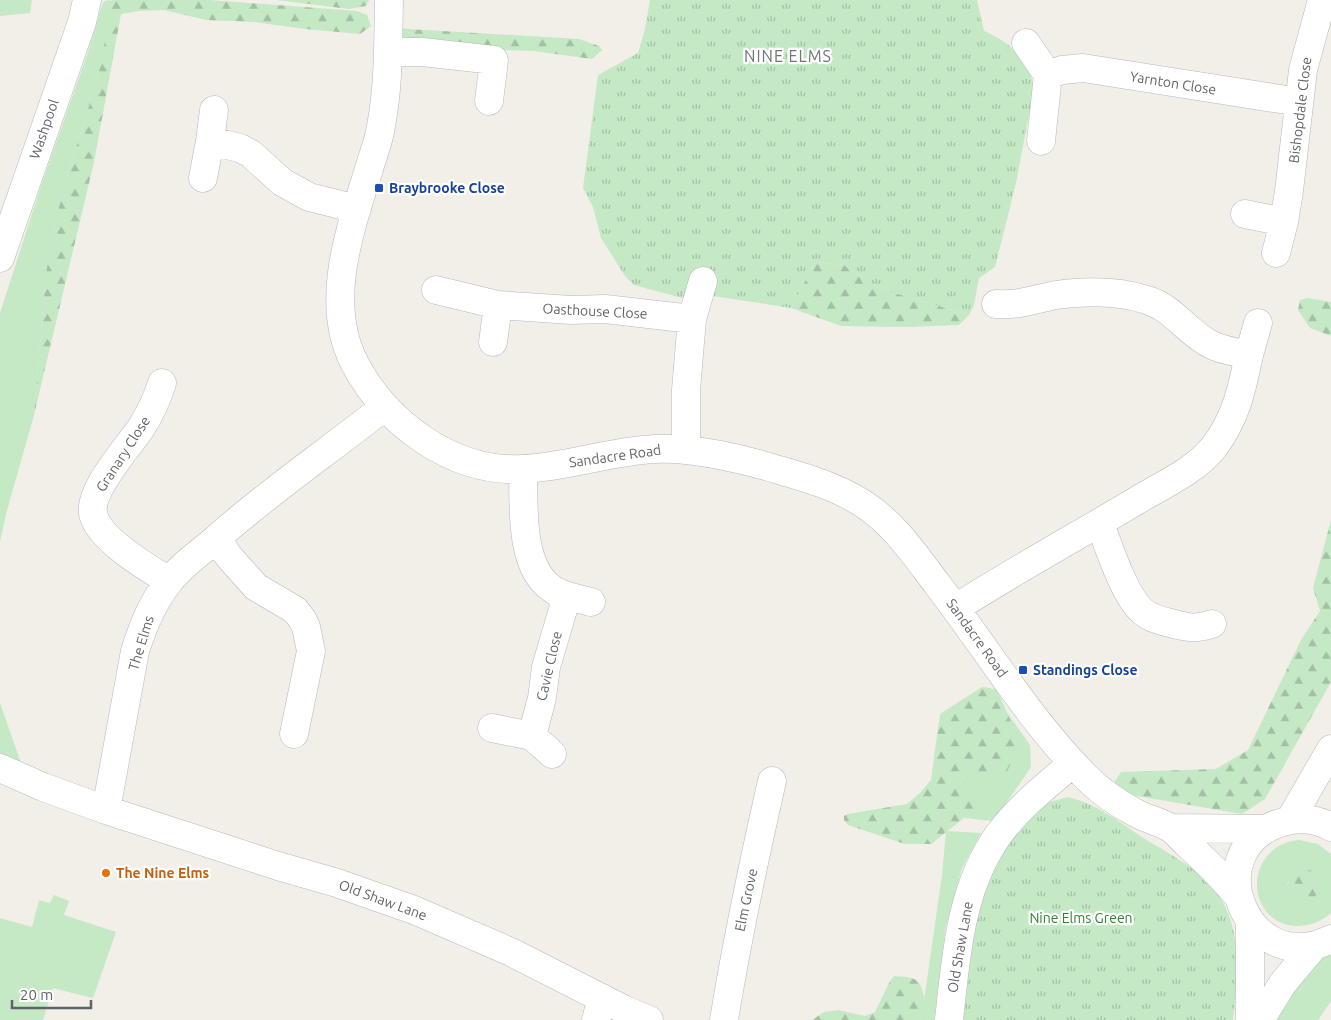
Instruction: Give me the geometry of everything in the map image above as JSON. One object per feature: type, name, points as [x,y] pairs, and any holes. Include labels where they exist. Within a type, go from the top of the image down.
[{"type":"street","name":"Washpool","points":[[0,258],[82,22],[87,0]]},
{"type":"street","name":"Sandacre Road","points":[[389,0],[386,91],[381,130],[357,209],[340,283],[342,320],[354,362],[384,407],[406,428],[432,445],[468,462],[493,468],[523,469],[657,448],[686,450],[763,465],[813,480],[860,502],[882,518],[901,536],[1045,730],[1091,782],[1136,814],[1170,828],[1219,873],[1238,896]]},
{"type":"street","name":"Bishopdale Close","points":[[1276,253],[1284,222],[1292,168],[1303,70],[1322,0]]},
{"type":"street","points":[[1026,43],[1048,75],[1041,141]]},
{"type":"street","points":[[388,52],[422,52],[494,60],[488,101]]},
{"type":"street","name":"Yarnton Close","points":[[1048,75],[1062,70],[1083,68],[1299,102]]},
{"type":"street","points":[[204,178],[214,110]]},
{"type":"street","points":[[210,141],[240,148],[251,154],[282,182],[309,196],[357,209]]},
{"type":"street","points":[[1245,214],[1284,222]]},
{"type":"street","points":[[686,450],[686,390],[692,320],[703,281]]},
{"type":"street","name":"Oasthouse Close","points":[[436,290],[498,305],[571,310],[606,310],[692,320]]},
{"type":"street","points":[[996,304],[1007,305],[1057,295],[1080,293],[1126,295],[1163,306],[1177,316],[1194,334],[1212,345],[1249,355]]},
{"type":"street","points":[[493,342],[498,305]]},
{"type":"street","points":[[956,608],[1024,565],[1100,524],[1188,469],[1213,448],[1224,432],[1239,402],[1258,323]]},
{"type":"street","name":"Granary Close","points":[[162,383],[157,399],[142,426],[104,480],[94,502],[93,514],[115,543],[134,559],[169,581]]},
{"type":"street","name":"The Elms","points":[[106,810],[135,651],[154,602],[169,581],[184,565],[233,524],[384,407]]},
{"type":"street","name":"Cavie Close","points":[[523,469],[528,548],[534,566],[542,580],[552,589],[579,599],[546,667],[542,698],[532,736]]},
{"type":"street","points":[[1100,524],[1125,584],[1137,606],[1143,612],[1160,620],[1192,628],[1212,624]]},
{"type":"street","points":[[216,539],[256,588],[295,610],[306,627],[311,651],[294,734]]},
{"type":"street","points":[[492,728],[532,736],[552,754]]},
{"type":"street","points":[[1322,942],[1297,947],[1281,944],[1266,937],[1253,926],[1244,912],[1238,896],[1236,880],[1239,864],[1247,848],[1257,836],[1278,825],[1331,749]]},
{"type":"street","name":"Old Shaw Lane","points":[[949,1020],[959,938],[971,891],[984,861],[998,835],[1015,815],[1073,763]]},
{"type":"street","points":[[0,768],[43,787],[106,810]]},
{"type":"street","name":"Elm Grove","points":[[724,1020],[752,870],[772,781]]},
{"type":"street","name":"Old Shaw Lane","points":[[106,810],[278,866],[337,883],[414,910],[511,952],[599,1009],[650,1020]]},
{"type":"street","name":"Sandacre Road","points":[[1170,828],[1278,825],[1308,819],[1331,827]]},
{"type":"street","points":[[1250,921],[1250,1020]]},
{"type":"street","points":[[1260,1020],[1283,983],[1322,942]]},
{"type":"green space","points":[[0,0],[32,0],[30,13],[0,16]]},
{"type":"green space","points":[[108,0],[114,2],[98,76],[61,197],[46,274],[34,415],[0,542],[0,313],[103,2]]},
{"type":"green space","points":[[111,0],[209,0],[357,11],[367,15],[371,26],[360,34],[254,22],[206,20],[164,10],[121,14],[94,162],[34,415],[46,273],[61,197],[98,76],[113,2]]},
{"type":"green space","points":[[276,0],[369,0],[366,6],[349,9]]},
{"type":"green space","points":[[650,0],[977,0],[984,31],[1010,46],[1017,53],[1028,69],[1034,88],[1016,183],[995,267],[979,278],[974,305],[969,315],[878,288],[844,265],[815,262],[791,308],[706,295],[682,298],[634,285],[625,276],[601,238],[593,207],[583,188],[598,75],[638,53],[645,29]]},
{"type":"green space","points":[[395,26],[408,29],[579,39],[599,46],[602,50],[592,59],[534,51],[412,47],[396,44]]},
{"type":"green space","points":[[815,262],[844,265],[878,288],[969,315],[959,325],[908,327],[841,326],[791,308]]},
{"type":"green space","points":[[1308,298],[1331,302],[1331,336],[1310,328],[1298,310],[1300,300]]},
{"type":"green space","points":[[1331,520],[1331,682],[1265,799],[1242,814],[1131,795],[1112,786],[1121,772],[1216,769],[1248,750],[1301,640],[1320,611],[1313,588]]},
{"type":"green space","points":[[982,687],[997,689],[1014,729],[1015,756],[1005,775],[965,773],[960,784],[970,797],[974,810],[931,844],[905,844],[848,825],[844,820],[844,816],[848,814],[907,804],[921,792],[931,780],[940,714]]},
{"type":"green space","points":[[0,703],[21,763],[0,753]]},
{"type":"green space","points":[[1006,711],[1030,745],[1031,767],[994,821],[964,818],[974,810],[960,784],[965,773],[1014,729]]},
{"type":"green space","name":"Nine Elms Green","points":[[1068,797],[1099,809],[1182,862],[1203,877],[1216,892],[1226,908],[1236,944],[1237,982],[1233,1020],[956,1020],[980,898],[1004,845],[1046,803]]},
{"type":"green space","points":[[946,831],[981,833],[962,868],[946,926],[934,1020],[924,1020],[924,1001],[942,875]]},
{"type":"green space","points":[[1299,840],[1318,844],[1331,854],[1331,913],[1323,919],[1311,924],[1296,926],[1279,921],[1266,912],[1259,898],[1257,883],[1260,868],[1268,855],[1281,845]],"holes":[[[1315,873],[1320,883],[1318,893],[1287,884],[1291,875]]]},
{"type":"green space","points":[[1304,869],[1310,870],[1315,874],[1319,879],[1319,891],[1315,896],[1310,900],[1304,901],[1298,900],[1293,896],[1289,891],[1288,885],[1289,879],[1293,874],[1298,870]]},
{"type":"green space","points":[[54,895],[69,901],[64,915],[116,932],[93,998],[53,988],[43,1020],[0,1020],[0,918],[32,927],[39,900],[50,903]]},
{"type":"green space","points":[[1331,951],[1331,1001],[1318,1020],[1274,1020],[1310,962]]},
{"type":"green space","points":[[894,976],[909,977],[921,986],[924,997],[924,1020],[812,1020],[824,1012],[838,1010],[865,1016],[875,1012]]},
{"type":"place","name":"Braybrooke Close","points":[[379,188]]},
{"type":"place","name":"Standings Close","points":[[1023,670]]},
{"type":"place","name":"The Nine Elms","points":[[106,873]]},
{"type":"district","name":"NINE ELMS","points":[[788,56]]}]
